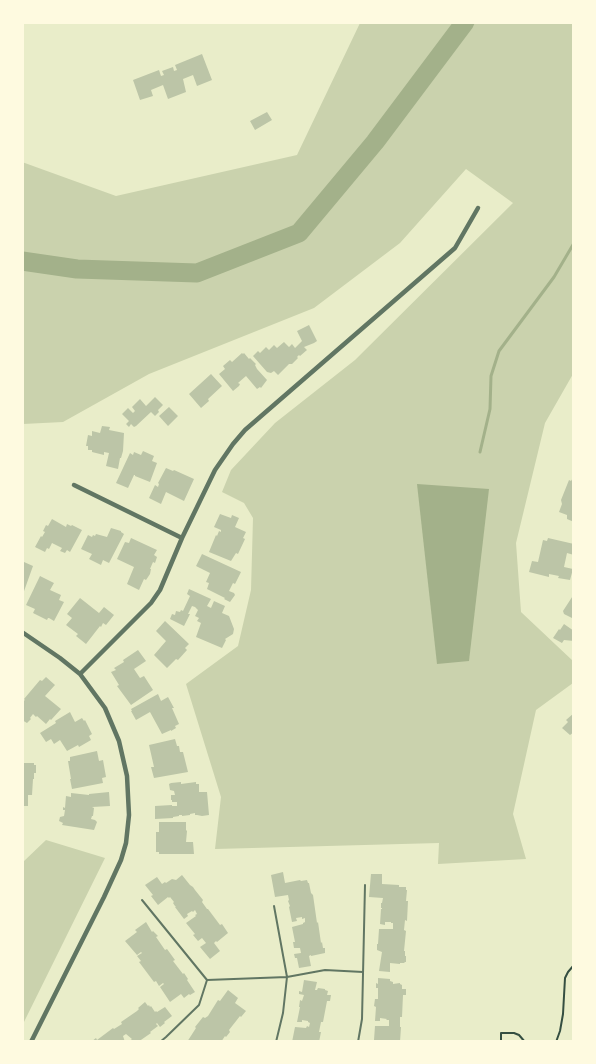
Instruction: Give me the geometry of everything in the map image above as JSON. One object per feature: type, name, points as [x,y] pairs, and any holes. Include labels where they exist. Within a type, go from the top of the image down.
[{"type":"street","points":[[80,674],[151,603],[160,590],[182,538],[215,470],[232,444],[245,430],[455,248],[478,208]]},
{"type":"street","points":[[74,484],[182,538]]},
{"type":"street","points":[[22,632],[80,674],[105,708],[119,742],[127,776],[129,815],[126,843],[121,860],[31,1042]]},
{"type":"lane","points":[[358,1042],[362,1019],[365,885]]},
{"type":"lane","points":[[142,900],[207,980]]},
{"type":"lane","points":[[274,906],[287,976],[283,1013],[276,1042]]},
{"type":"lane","points":[[207,980],[287,976],[325,970],[363,972]]},
{"type":"lane","points":[[160,1042],[199,1005],[207,980]]},
{"type":"path","points":[[556,1042],[563,1014],[565,978],[574,965]]},
{"type":"path","points":[[500,1042],[501,1033],[509,1033],[519,1035],[525,1042]]},
{"type":"shaded area","points":[[360,23],[573,23],[573,374],[545,423],[516,543],[521,612],[573,661],[573,683],[536,710],[513,814],[526,859],[438,864],[439,843],[215,849],[221,797],[186,684],[238,646],[251,590],[253,518],[244,503],[222,492],[231,470],[275,423],[355,360],[513,203],[466,169],[400,243],[314,308],[149,374],[63,422],[23,424],[22,162],[116,196],[297,155]]},
{"type":"shaded area","points":[[417,484],[489,489],[469,661],[437,664]]},
{"type":"shaded area","points":[[46,840],[105,858],[23,1024],[23,862]]},
{"type":"building","points":[[202,54],[212,80],[197,86],[193,75],[183,79],[186,92],[168,99],[163,85],[151,90],[153,96],[140,100],[133,80],[159,70],[161,76],[164,75],[162,71],[173,67],[174,71],[177,70],[175,65]]},
{"type":"building","points":[[267,112],[272,120],[255,130],[250,121]]},
{"type":"building","points":[[309,325],[317,341],[304,347],[307,350],[278,375],[274,371],[271,373],[267,372],[253,356],[258,351],[260,353],[266,347],[269,350],[274,345],[277,348],[284,342],[289,347],[292,344],[295,348],[302,341],[297,331]]},
{"type":"building","points":[[242,353],[256,364],[257,369],[267,380],[261,388],[257,389],[246,376],[233,391],[219,374],[225,369],[223,366],[230,360],[232,362]]},
{"type":"building","points":[[211,374],[222,386],[201,408],[189,394]]},
{"type":"building","points":[[155,397],[163,405],[158,410],[159,412],[155,416],[151,412],[136,426],[134,427],[131,424],[129,427],[126,424],[129,421],[122,414],[128,408],[133,413],[135,411],[132,407],[140,399],[146,406]]},
{"type":"building","points":[[169,407],[178,416],[168,426],[159,416]]},
{"type":"building","points":[[102,426],[110,427],[109,430],[124,433],[123,451],[118,469],[106,466],[109,453],[104,452],[104,455],[92,452],[86,446],[88,435],[92,436],[92,431],[100,433]]},
{"type":"building","points":[[143,451],[154,456],[152,461],[157,463],[150,482],[134,475],[128,488],[116,483],[130,453],[133,455],[134,452],[141,455]]},
{"type":"building","points":[[166,468],[194,479],[184,501],[166,492],[161,504],[149,498],[155,485],[158,487],[158,483]]},
{"type":"building","points":[[574,476],[574,522],[567,519],[567,515],[559,512],[562,504],[561,500],[569,480],[571,481]]},
{"type":"building","points":[[220,514],[231,518],[232,515],[239,518],[235,527],[246,532],[238,554],[236,553],[231,561],[209,552],[216,535],[219,531],[221,532],[221,530],[214,527]]},
{"type":"building","points":[[52,519],[66,527],[67,524],[82,530],[70,552],[67,550],[65,553],[60,551],[62,548],[52,543],[45,552],[35,547],[45,532],[43,531],[46,525],[48,526]]},
{"type":"building","points":[[111,528],[124,534],[109,563],[103,560],[101,565],[89,559],[92,554],[81,549],[88,535],[92,537],[96,534],[107,537]]},
{"type":"building","points":[[131,538],[157,550],[154,555],[157,557],[155,563],[153,562],[150,574],[146,580],[144,579],[139,590],[127,584],[134,567],[117,559],[125,542],[129,543]]},
{"type":"building","points":[[548,538],[574,544],[574,555],[567,553],[564,567],[573,569],[570,580],[549,574],[549,577],[529,572],[532,561],[538,562],[543,540],[547,541]]},
{"type":"building","points":[[202,554],[241,572],[229,591],[235,595],[230,602],[207,589],[209,583],[206,582],[210,573],[196,566]]},
{"type":"building","points":[[24,562],[33,566],[23,594],[22,565]]},
{"type":"building","points":[[40,576],[54,583],[50,590],[61,595],[59,600],[64,602],[54,621],[49,618],[47,620],[33,613],[35,609],[26,605]]},
{"type":"building","points":[[189,589],[211,599],[207,606],[211,608],[214,601],[225,606],[222,613],[229,616],[234,629],[233,634],[225,639],[222,648],[196,637],[201,623],[197,621],[199,618],[195,616],[198,610],[195,607],[192,606],[184,626],[170,619],[172,614],[175,615],[176,611],[183,611],[190,596],[187,594]]},
{"type":"building","points":[[574,594],[574,619],[564,614],[563,611]]},
{"type":"building","points":[[80,598],[99,613],[104,607],[114,615],[106,625],[103,623],[100,626],[86,644],[76,636],[78,634],[66,625],[72,618],[67,614]]},
{"type":"building","points":[[165,621],[189,644],[185,648],[187,650],[178,660],[176,659],[167,668],[154,655],[166,641],[156,631]]},
{"type":"building","points":[[564,624],[574,631],[574,641],[564,640],[562,643],[553,638]]},
{"type":"building","points":[[138,650],[146,661],[134,669],[140,678],[144,676],[153,690],[131,705],[117,686],[119,685],[111,672],[124,662],[123,660]]},
{"type":"building","points":[[46,677],[55,685],[45,696],[61,709],[46,724],[33,714],[27,723],[22,720],[22,702],[40,680],[42,681]]},
{"type":"building","points":[[158,694],[161,701],[168,697],[179,724],[171,731],[162,734],[150,712],[136,720],[131,711],[131,709]]},
{"type":"building","points":[[70,712],[75,722],[82,718],[85,720],[92,734],[89,736],[91,740],[67,751],[60,740],[54,744],[51,739],[46,742],[40,733]]},
{"type":"building","points":[[574,713],[574,732],[570,735],[562,728],[568,722],[566,720]]},
{"type":"building","points":[[175,739],[180,752],[183,752],[188,772],[154,778],[151,767],[154,767],[149,745]]},
{"type":"building","points":[[97,751],[99,761],[103,760],[106,777],[102,778],[103,783],[72,789],[68,761],[70,761],[70,757]]},
{"type":"building","points":[[22,763],[34,763],[36,765],[32,795],[28,795],[28,806],[22,806]]},
{"type":"building","points":[[181,782],[181,784],[196,782],[196,784],[199,784],[199,792],[207,792],[209,815],[195,815],[195,813],[179,815],[173,818],[155,819],[155,806],[177,806],[177,802],[172,802],[171,800],[171,795],[175,795],[174,791],[170,790],[169,784]]},
{"type":"building","points":[[109,792],[110,806],[92,807],[94,808],[91,819],[97,822],[94,830],[62,825],[63,823],[59,821],[60,817],[64,816],[65,810],[63,810],[63,807],[65,808],[66,796],[71,797],[71,793],[89,795]]},
{"type":"building","points":[[159,822],[186,822],[186,842],[193,842],[194,854],[159,854],[159,852],[156,852],[156,832],[159,832]]},
{"type":"building","points":[[283,872],[285,883],[307,880],[313,895],[321,943],[323,948],[325,948],[325,953],[309,956],[311,966],[299,968],[294,954],[301,953],[300,948],[294,948],[293,942],[295,942],[292,927],[303,924],[305,918],[296,918],[297,921],[292,922],[288,895],[275,897],[271,875]]},
{"type":"building","points":[[371,874],[382,874],[382,884],[399,885],[399,887],[406,887],[407,890],[407,921],[405,920],[404,930],[406,931],[404,951],[406,962],[400,964],[390,963],[390,972],[379,971],[382,952],[377,950],[377,944],[379,929],[393,929],[393,923],[385,922],[385,925],[380,924],[383,898],[369,897]]},
{"type":"building","points":[[182,875],[203,900],[202,902],[207,909],[228,933],[214,943],[220,951],[210,959],[200,947],[206,943],[202,938],[198,941],[186,923],[196,916],[195,910],[187,914],[188,916],[184,919],[170,897],[158,905],[145,885],[157,877],[162,884],[172,879],[176,880]]},
{"type":"building","points":[[146,922],[152,932],[158,936],[156,937],[165,950],[167,949],[175,960],[173,961],[184,973],[195,992],[184,998],[181,994],[170,1002],[160,987],[164,984],[159,986],[156,981],[154,982],[139,962],[141,961],[137,956],[142,953],[137,955],[125,941]]},
{"type":"building","points":[[378,978],[390,979],[393,984],[400,983],[402,989],[406,989],[406,995],[403,995],[402,1017],[400,1017],[400,1042],[372,1042],[374,1040],[375,1026],[389,1026],[389,1020],[387,1019],[380,1018],[380,1021],[375,1021],[376,1007],[374,1006],[375,999],[378,999],[376,983],[378,984]]},
{"type":"building","points":[[304,980],[317,982],[315,990],[318,988],[325,989],[328,991],[327,995],[331,995],[330,1001],[327,1001],[323,1022],[321,1022],[319,1042],[292,1042],[295,1027],[306,1028],[307,1026],[309,1027],[310,1023],[302,1020],[302,1022],[297,1022],[300,1000],[302,1001],[304,995],[299,994],[299,991],[302,992]]},
{"type":"building","points":[[228,990],[238,998],[235,1003],[246,1011],[229,1030],[230,1032],[221,1042],[187,1042],[195,1027],[203,1017],[208,1016],[218,1000],[220,1001]]},
{"type":"building","points":[[145,1002],[155,1012],[165,1007],[172,1016],[160,1027],[157,1023],[158,1026],[151,1033],[138,1042],[128,1042],[132,1039],[126,1034],[123,1036],[125,1042],[91,1042],[122,1024],[121,1022],[137,1011]]},
{"type":"waterway","points":[[22,261],[77,269],[197,273],[299,233],[375,142],[465,22]]},
{"type":"waterway","points":[[480,452],[490,409],[491,376],[499,351],[554,277],[574,243]]}]
